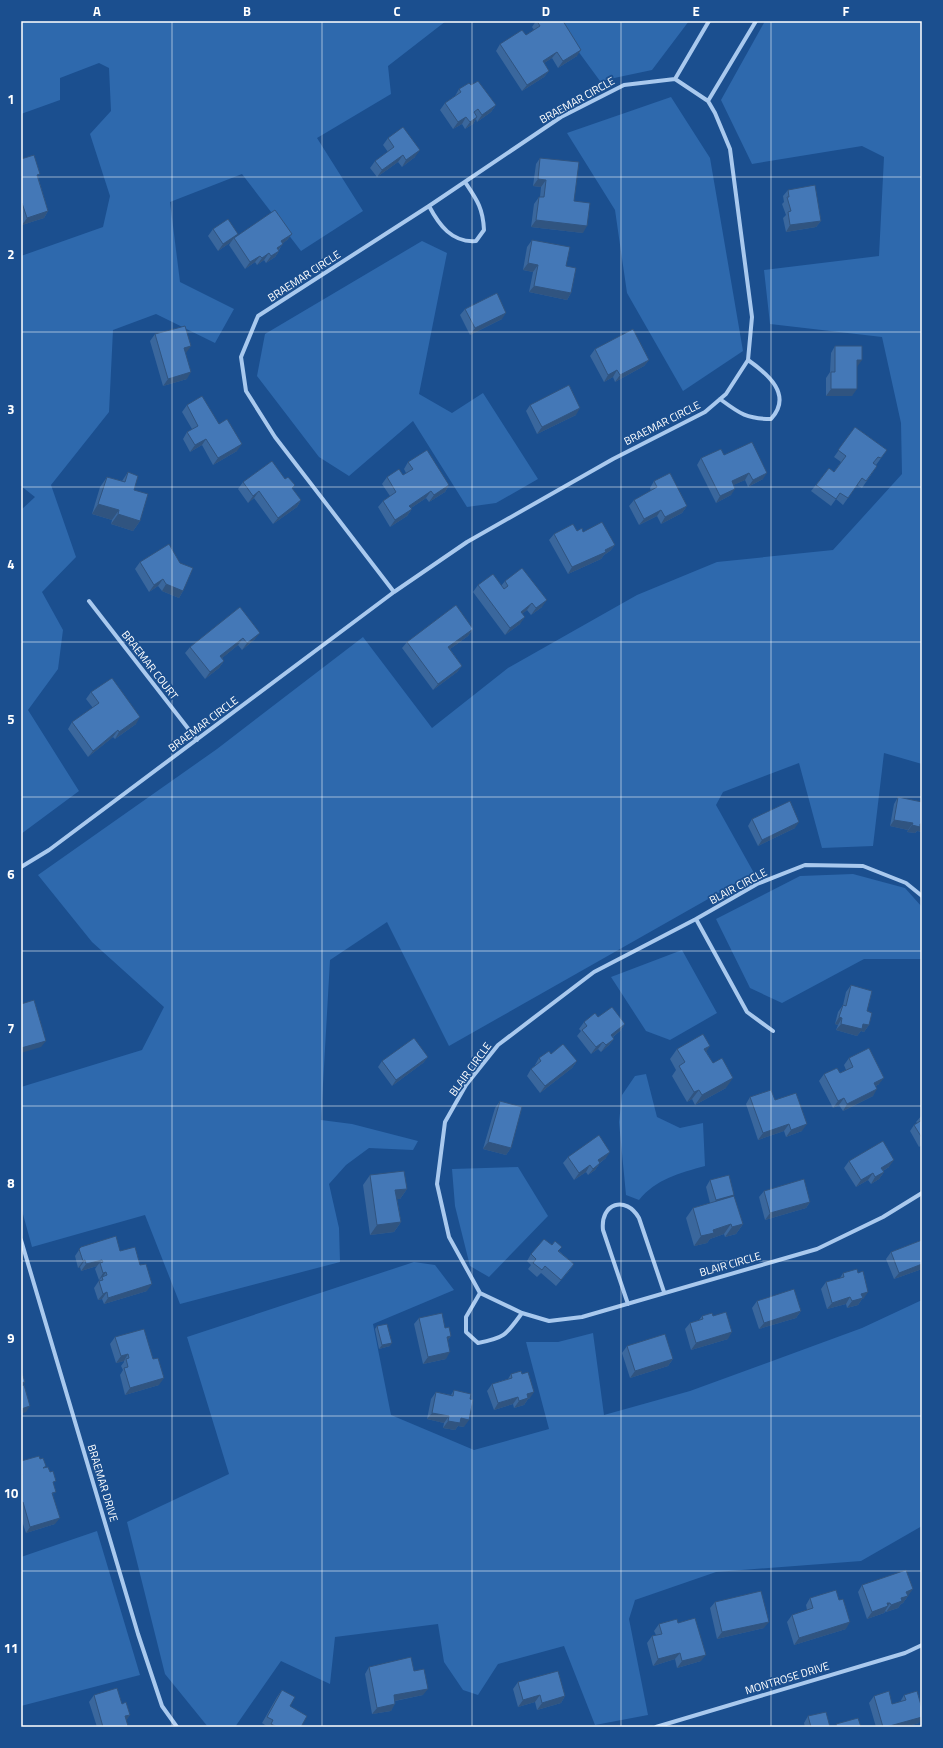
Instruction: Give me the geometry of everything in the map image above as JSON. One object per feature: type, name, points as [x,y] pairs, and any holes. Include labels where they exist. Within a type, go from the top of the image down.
[{"type":"street","points":[[675,79],[709,21]]},
{"type":"street","points":[[708,102],[756,21]]},
{"type":"street","name":"BRAEMAR CIRCLE","points":[[21,867],[49,850],[394,592],[467,542],[612,459],[705,412],[726,394],[748,360],[752,317],[730,149],[716,113],[708,102],[675,79],[624,85],[560,117],[429,206],[258,316],[241,357],[246,391],[275,437],[394,592]]},
{"type":"street","points":[[429,206],[438,223],[452,236],[465,242],[476,240],[484,230],[483,212],[477,199],[465,182]]},
{"type":"street","points":[[720,399],[738,412],[753,419],[771,419],[778,411],[780,397],[775,384],[764,371],[748,360]]},
{"type":"street","name":"BRAEMAR COURT","points":[[89,600],[197,740]]},
{"type":"street","name":"BLAIR CIRCLE","points":[[922,896],[906,883],[862,866],[805,865],[758,884],[696,919],[594,972],[498,1045],[466,1086],[445,1122],[437,1184],[449,1237],[480,1293],[522,1313],[549,1321],[582,1317],[664,1292],[817,1249],[883,1217],[922,1193]]},
{"type":"street","points":[[696,919],[747,1012],[773,1031]]},
{"type":"street","points":[[628,1304],[603,1230],[602,1220],[606,1210],[615,1205],[625,1204],[634,1209],[639,1218],[664,1292]]},
{"type":"street","name":"BRAEMAR DRIVE","points":[[21,1240],[138,1634],[162,1706],[177,1727]]},
{"type":"street","points":[[480,1293],[466,1317],[466,1332],[478,1343],[499,1339],[511,1328],[522,1313]]},
{"type":"street","name":"MONTROSE DRIVE","points":[[656,1727],[905,1653],[922,1645]]},
{"type":"shaded area","points":[[21,21],[446,21],[388,66],[391,94],[317,138],[363,211],[301,251],[242,174],[170,202],[180,282],[234,309],[215,343],[156,314],[113,330],[109,412],[51,485],[76,557],[42,592],[63,630],[58,669],[28,710],[79,791],[21,834],[21,510],[35,497],[21,486],[21,256],[103,227],[110,196],[90,134],[111,111],[109,68],[99,63],[60,78],[60,100],[21,114]]},
{"type":"shaded area","points":[[556,21],[689,21],[652,70],[600,81]]},
{"type":"shaded area","points":[[765,21],[922,21],[922,764],[884,753],[873,846],[822,848],[799,763],[723,792],[716,805],[754,873],[449,1046],[387,922],[330,960],[321,1120],[352,1124],[418,1141],[413,1150],[369,1148],[346,1165],[329,1184],[339,1228],[340,1262],[180,1304],[145,1215],[32,1247],[21,1207],[21,1087],[142,1050],[164,1007],[92,942],[38,875],[217,749],[363,637],[432,728],[508,668],[637,595],[717,562],[833,550],[902,474],[901,423],[882,337],[770,324],[764,270],[879,256],[884,157],[862,146],[752,164],[721,100]]},
{"type":"shaded area","points":[[671,97],[710,158],[743,351],[683,391],[627,293],[615,210],[567,133]]},
{"type":"shaded area","points":[[422,241],[447,253],[419,394],[452,413],[483,393],[538,479],[496,503],[467,507],[413,421],[349,476],[319,457],[257,376],[265,334]]},
{"type":"shaded area","points":[[853,874],[905,888],[922,907],[922,959],[864,959],[782,1003],[750,988],[716,919],[800,876]]},
{"type":"shaded area","points":[[682,950],[717,1013],[670,1040],[646,1031],[611,977]]},
{"type":"shaded area","points":[[646,1074],[657,1117],[680,1128],[703,1123],[705,1166],[678,1174],[661,1182],[639,1200],[626,1195],[619,1122],[622,1095],[635,1076]]},
{"type":"shaded area","points":[[518,1167],[548,1216],[489,1277],[470,1266],[455,1206],[452,1169]]},
{"type":"shaded area","points":[[414,1262],[435,1265],[454,1290],[373,1324],[391,1415],[474,1450],[549,1429],[526,1342],[558,1342],[593,1333],[604,1415],[690,1391],[862,1328],[922,1300],[922,1526],[861,1561],[716,1572],[635,1600],[629,1619],[648,1715],[595,1725],[564,1646],[498,1664],[478,1695],[463,1690],[444,1662],[438,1624],[335,1637],[330,1684],[281,1661],[235,1727],[208,1727],[165,1674],[127,1522],[229,1474],[187,1337]]},
{"type":"shaded area","points":[[97,1531],[140,1675],[21,1706],[21,1557]]},
{"type":"building","points":[[537,21],[563,21],[581,50],[563,61],[557,52],[543,61],[549,71],[527,85],[500,44],[522,30],[526,35],[540,26]]},
{"type":"building","points":[[478,81],[496,105],[482,115],[478,109],[474,112],[477,117],[470,122],[466,117],[458,122],[445,103],[461,92],[459,89],[469,83],[471,85]]},
{"type":"building","points":[[403,127],[420,150],[406,160],[403,155],[382,170],[375,161],[394,147],[388,138]]},
{"type":"building","points":[[34,155],[40,174],[37,175],[48,211],[27,218],[22,203],[21,204],[21,159]]},
{"type":"building","points":[[540,158],[579,162],[574,201],[590,203],[587,226],[536,220],[539,197],[544,197],[546,180],[538,179]]},
{"type":"building","points":[[815,185],[821,221],[790,225],[788,212],[791,211],[787,197],[789,197],[788,190]]},
{"type":"building","points":[[275,210],[292,234],[281,241],[283,244],[277,248],[279,251],[271,256],[269,253],[262,258],[260,256],[250,262],[234,238]]},
{"type":"building","points":[[228,219],[238,234],[223,244],[213,229]]},
{"type":"building","points":[[532,240],[570,247],[566,266],[576,268],[571,293],[534,286],[538,265],[528,263]]},
{"type":"building","points":[[497,293],[506,313],[475,328],[465,309]]},
{"type":"building","points":[[185,326],[191,346],[184,348],[191,372],[168,379],[155,334]]},
{"type":"building","points":[[633,329],[649,360],[620,375],[617,370],[608,375],[595,349]]},
{"type":"building","points":[[835,346],[862,346],[862,360],[857,360],[857,389],[831,389],[831,372],[835,372]]},
{"type":"building","points":[[569,385],[580,408],[542,427],[530,405]]},
{"type":"building","points":[[202,396],[219,424],[227,419],[242,444],[218,458],[206,439],[195,445],[187,432],[198,426],[187,405]]},
{"type":"building","points":[[855,427],[887,450],[881,458],[878,457],[873,463],[877,466],[866,481],[862,478],[848,498],[840,493],[836,499],[816,485],[829,468],[834,472],[846,456],[838,450]]},
{"type":"building","points":[[752,442],[767,473],[753,480],[749,473],[732,481],[735,489],[720,496],[701,458],[721,449],[724,455]]},
{"type":"building","points":[[427,450],[449,485],[434,495],[431,491],[409,506],[412,509],[395,520],[383,501],[396,492],[387,477],[399,469],[403,475],[413,469],[408,462]]},
{"type":"building","points":[[272,461],[285,479],[288,477],[295,485],[292,488],[301,500],[278,518],[259,491],[253,496],[243,482]]},
{"type":"building","points":[[128,472],[138,476],[134,490],[148,494],[140,521],[118,514],[119,510],[98,504],[107,477],[125,482]]},
{"type":"building","points":[[670,473],[687,506],[665,517],[661,510],[644,519],[634,500],[657,487],[654,481]]},
{"type":"building","points":[[602,522],[615,545],[605,550],[606,552],[572,567],[554,534],[573,524],[577,531],[582,528],[583,532]]},
{"type":"building","points":[[169,544],[180,563],[193,568],[183,591],[166,584],[163,579],[154,585],[140,562]]},
{"type":"building","points":[[522,568],[547,600],[536,608],[532,603],[521,612],[525,617],[510,628],[478,585],[493,574],[504,589],[508,586],[505,581]]},
{"type":"building","points":[[456,605],[473,629],[448,647],[462,666],[438,684],[407,642]]},
{"type":"building","points":[[240,607],[260,633],[247,643],[243,638],[220,656],[224,661],[210,672],[190,647]]},
{"type":"building","points":[[112,678],[140,717],[119,732],[118,730],[93,751],[72,722],[99,703],[91,692]]},
{"type":"building","points":[[898,797],[922,802],[922,824],[920,824],[920,827],[912,825],[913,823],[894,820]]},
{"type":"building","points":[[790,801],[799,822],[762,840],[752,819]]},
{"type":"building","points":[[851,985],[872,991],[867,1011],[872,1013],[869,1025],[863,1024],[862,1029],[841,1024],[842,1018],[839,1017],[843,1005],[846,1006]]},
{"type":"building","points":[[34,1000],[46,1041],[21,1048],[21,1004]]},
{"type":"building","points":[[612,1007],[625,1024],[611,1035],[614,1039],[606,1045],[603,1042],[596,1047],[582,1030],[587,1026],[584,1022],[595,1013],[598,1017]]},
{"type":"building","points":[[703,1034],[710,1046],[704,1049],[713,1063],[722,1058],[733,1078],[702,1095],[699,1090],[694,1092],[679,1066],[685,1062],[677,1049]]},
{"type":"building","points":[[414,1038],[428,1057],[396,1080],[382,1061]]},
{"type":"building","points":[[563,1044],[577,1061],[545,1086],[531,1069],[541,1061],[539,1058],[549,1051],[551,1054]]},
{"type":"building","points":[[869,1048],[884,1078],[874,1083],[877,1089],[847,1104],[844,1098],[838,1101],[824,1074],[837,1068],[840,1073],[853,1067],[849,1058]]},
{"type":"building","points":[[771,1090],[775,1100],[796,1093],[807,1124],[791,1130],[789,1124],[763,1133],[750,1097]]},
{"type":"building","points":[[500,1101],[522,1107],[511,1148],[488,1142]]},
{"type":"building","points":[[922,1120],[922,1138],[914,1125]]},
{"type":"building","points":[[599,1135],[610,1152],[598,1160],[600,1163],[593,1169],[590,1165],[579,1173],[568,1157]]},
{"type":"building","points":[[883,1141],[894,1160],[881,1168],[884,1172],[875,1177],[873,1173],[861,1180],[849,1161]]},
{"type":"building","points":[[404,1171],[407,1189],[395,1190],[401,1222],[377,1225],[370,1175]]},
{"type":"building","points":[[729,1175],[734,1195],[716,1200],[710,1180]]},
{"type":"building","points":[[804,1179],[810,1202],[770,1213],[764,1191]]},
{"type":"building","points":[[734,1196],[743,1224],[732,1227],[731,1224],[713,1230],[714,1233],[701,1236],[693,1208]]},
{"type":"building","points":[[116,1236],[120,1251],[135,1247],[140,1265],[146,1264],[152,1284],[108,1298],[107,1292],[103,1294],[99,1281],[103,1280],[102,1277],[107,1275],[106,1272],[103,1273],[100,1263],[103,1262],[102,1260],[86,1264],[85,1260],[83,1261],[79,1249],[81,1247]]},
{"type":"building","points":[[544,1239],[552,1245],[555,1241],[562,1247],[558,1251],[574,1264],[561,1280],[545,1266],[542,1270],[533,1263],[536,1259],[531,1254]]},
{"type":"building","points":[[922,1240],[922,1264],[899,1273],[891,1252]]},
{"type":"building","points":[[857,1269],[858,1273],[863,1271],[868,1292],[861,1294],[863,1298],[852,1301],[850,1297],[832,1303],[826,1282],[844,1277],[843,1273]]},
{"type":"building","points":[[794,1289],[801,1311],[764,1323],[757,1301]]},
{"type":"building","points":[[726,1312],[732,1332],[696,1343],[690,1323],[703,1319],[702,1316],[712,1313],[713,1316]]},
{"type":"building","points":[[442,1313],[445,1328],[449,1327],[451,1336],[447,1337],[450,1352],[428,1357],[419,1318]]},
{"type":"building","points":[[387,1324],[392,1343],[382,1345],[377,1326]]},
{"type":"building","points":[[144,1329],[153,1359],[158,1358],[164,1378],[130,1388],[124,1368],[128,1367],[126,1359],[129,1358],[128,1354],[121,1356],[115,1337]]},
{"type":"building","points":[[665,1334],[673,1359],[635,1371],[627,1346]]},
{"type":"building","points":[[521,1371],[522,1374],[528,1372],[534,1392],[527,1394],[528,1398],[519,1401],[518,1397],[498,1403],[492,1384],[512,1378],[511,1374]]},
{"type":"building","points":[[22,1373],[25,1382],[21,1383],[21,1374]]},
{"type":"building","points":[[24,1385],[30,1406],[21,1409],[21,1386]]},
{"type":"building","points":[[454,1390],[471,1394],[470,1399],[473,1400],[469,1420],[461,1418],[460,1423],[448,1421],[449,1416],[432,1413],[436,1392],[453,1396]]},
{"type":"building","points":[[39,1456],[40,1459],[43,1458],[46,1466],[43,1468],[48,1467],[50,1472],[53,1471],[56,1481],[53,1482],[56,1492],[52,1493],[60,1518],[30,1527],[23,1502],[21,1503],[21,1461]]},
{"type":"building","points":[[906,1570],[913,1589],[906,1592],[908,1596],[901,1598],[902,1601],[891,1605],[890,1603],[887,1603],[888,1606],[872,1612],[862,1585]]},
{"type":"building","points":[[836,1590],[839,1600],[843,1599],[850,1622],[799,1638],[792,1615],[813,1608],[810,1598]]},
{"type":"building","points":[[761,1591],[769,1622],[722,1632],[715,1602]]},
{"type":"building","points":[[695,1618],[706,1655],[682,1661],[680,1653],[658,1659],[652,1636],[662,1634],[659,1624],[677,1619],[678,1623]]},
{"type":"building","points":[[411,1657],[414,1671],[424,1669],[428,1689],[394,1695],[395,1704],[377,1708],[369,1667]]},
{"type":"building","points":[[558,1671],[565,1696],[542,1703],[540,1695],[523,1700],[518,1682]]},
{"type":"building","points":[[117,1688],[122,1704],[126,1702],[130,1715],[125,1716],[128,1726],[103,1727],[94,1695]]},
{"type":"building","points":[[282,1690],[295,1697],[290,1706],[307,1716],[301,1727],[277,1727],[271,1724],[273,1720],[267,1717]]},
{"type":"building","points":[[889,1691],[892,1704],[906,1700],[904,1695],[917,1691],[922,1709],[922,1717],[883,1727],[874,1696]]},
{"type":"building","points":[[826,1712],[830,1727],[811,1727],[808,1716]]},
{"type":"building","points":[[858,1718],[861,1727],[837,1727],[836,1724]]}]
